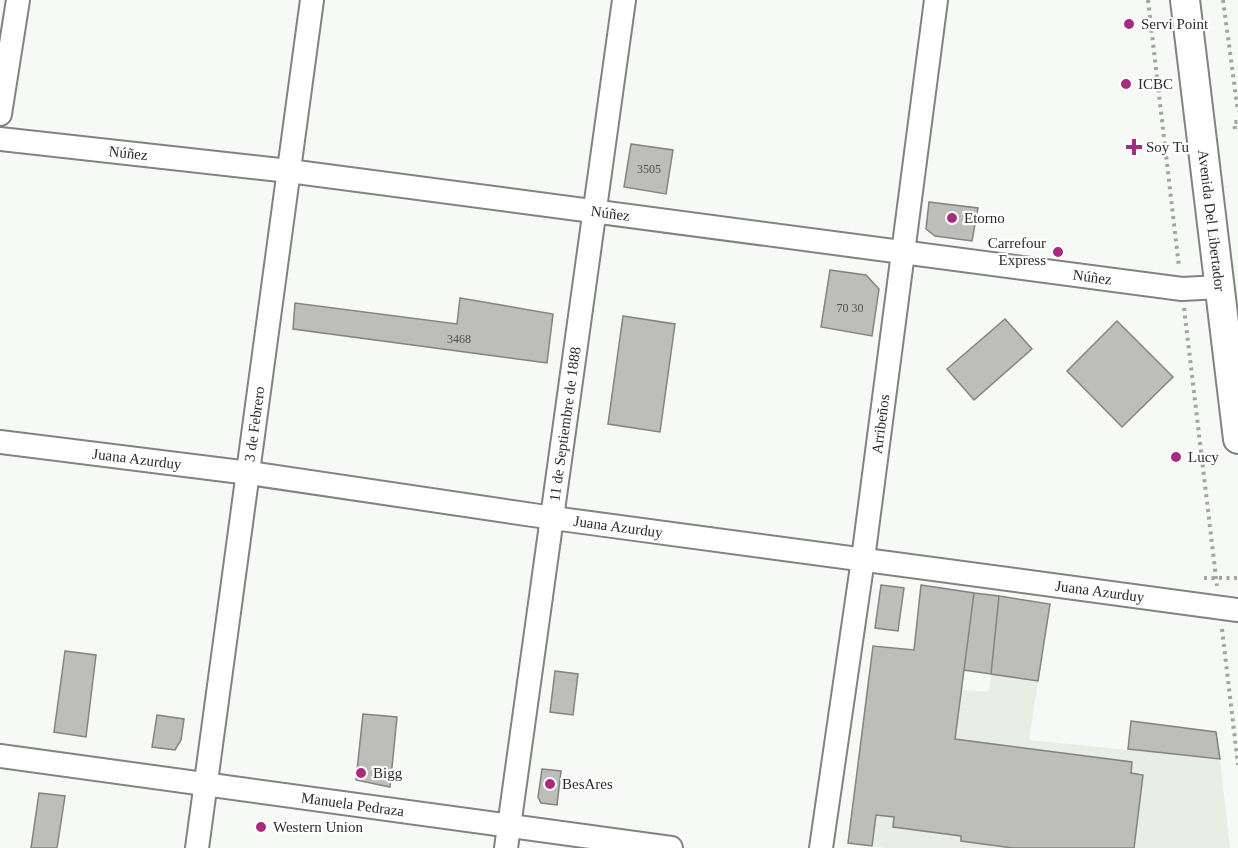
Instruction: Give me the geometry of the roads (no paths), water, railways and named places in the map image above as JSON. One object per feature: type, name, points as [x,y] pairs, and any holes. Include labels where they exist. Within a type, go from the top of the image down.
[{"type":"main road","name":"Avenida Del Libertador","points":[[1185,0],[1238,440]]},
{"type":"street","points":[[0,114],[18,0]]},
{"type":"street","name":"3 de Febrero","points":[[196,848],[312,0]]},
{"type":"street","name":"11 de Septiembre de 1888","points":[[508,837],[624,0]]},
{"type":"street","name":"Arribeños","points":[[821,848],[863,559],[936,0]]},
{"type":"street","name":"Núñez","points":[[0,139],[289,171],[1182,289],[1220,287]]},
{"type":"street","name":"Juana Azurduy","points":[[0,442],[249,473],[553,518],[1229,610]]},
{"type":"street","name":"Manuela Pedraza","points":[[0,746],[33,760]]},
{"type":"street","name":"Manuela Pedraza","points":[[0,756],[205,784],[508,837],[671,848]]},
{"type":"street","name":"Manuela Pedraza","points":[[0,765],[33,760]]},
{"type":"place","name":"Servi Point","points":[[1129,24]]},
{"type":"place","name":"ICBC","points":[[1126,84]]},
{"type":"place","name":"Soy Tu","points":[[1134,147]]},
{"type":"place","name":"Etorno","points":[[952,218]]},
{"type":"place","name":"Carrefour Express","points":[[1058,252]]},
{"type":"place","name":"Lucy","points":[[1176,457]]},
{"type":"place","name":"Bigg","points":[[361,773]]},
{"type":"place","name":"BesAres","points":[[550,784]]},
{"type":"place","name":"Western Union","points":[[261,827]]}]
